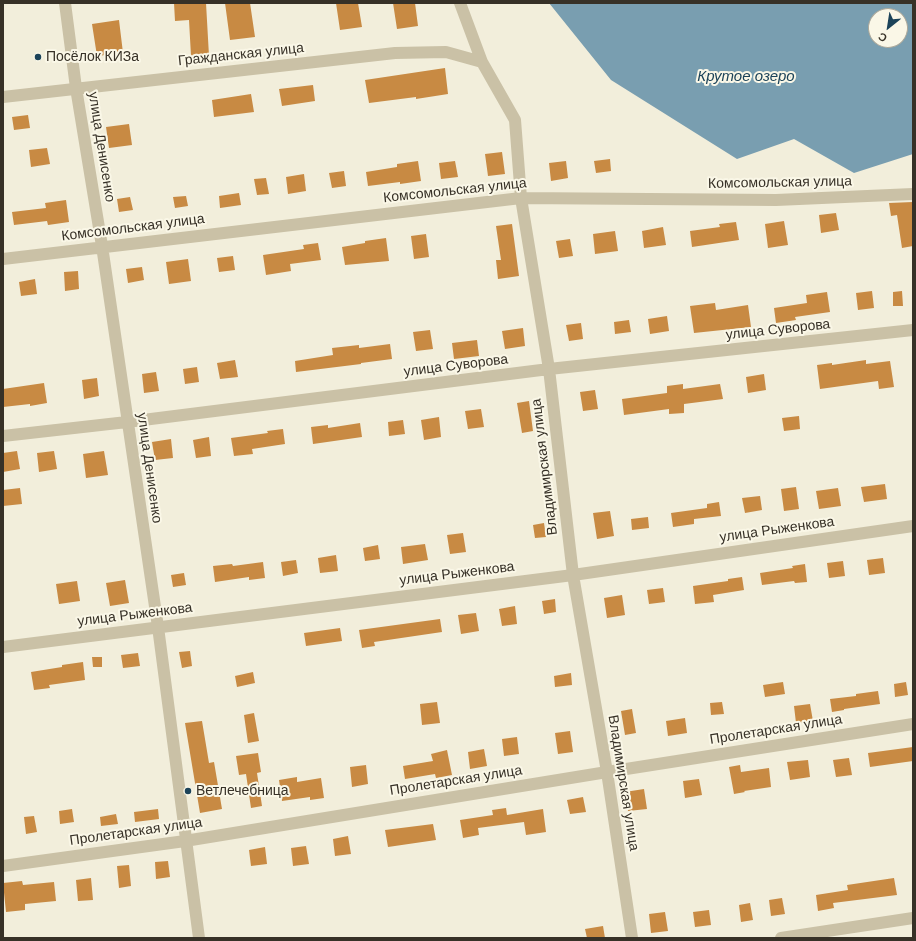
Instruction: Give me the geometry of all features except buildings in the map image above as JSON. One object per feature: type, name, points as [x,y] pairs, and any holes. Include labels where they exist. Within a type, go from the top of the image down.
[{"type":"street","name":"улица Денисенко","points":[[65,3],[76,88],[102,246],[158,627],[185,841],[199,938]]},
{"type":"street","name":"Владимирская улица","points":[[460,3],[482,62],[515,120],[521,198],[549,369],[572,574],[607,772],[632,938]]},
{"type":"street","name":"Гражданская улица","points":[[3,97],[395,53],[446,52],[482,62]]},
{"type":"street","name":"Комсомольская улица","points":[[3,259],[102,246],[521,198],[776,200],[913,194]]},
{"type":"street","name":"улица Суворова","points":[[3,436],[127,422],[549,369],[913,330]]},
{"type":"street","name":"улица Рыженкова","points":[[3,646],[572,574],[913,526]]},
{"type":"street","name":"Пролетарская улица","points":[[3,866],[185,841],[913,724]]},
{"type":"street","points":[[781,938],[913,918]]},
{"type":"water","name":"Крутое озеро","points":[[549,3],[913,3],[913,154],[854,173],[794,139],[737,159],[611,80]]},
{"type":"place","name":"Посёлок КИЗа","points":[[38,57]]},
{"type":"place","name":"Ветлечебница","points":[[188,791]]}]
